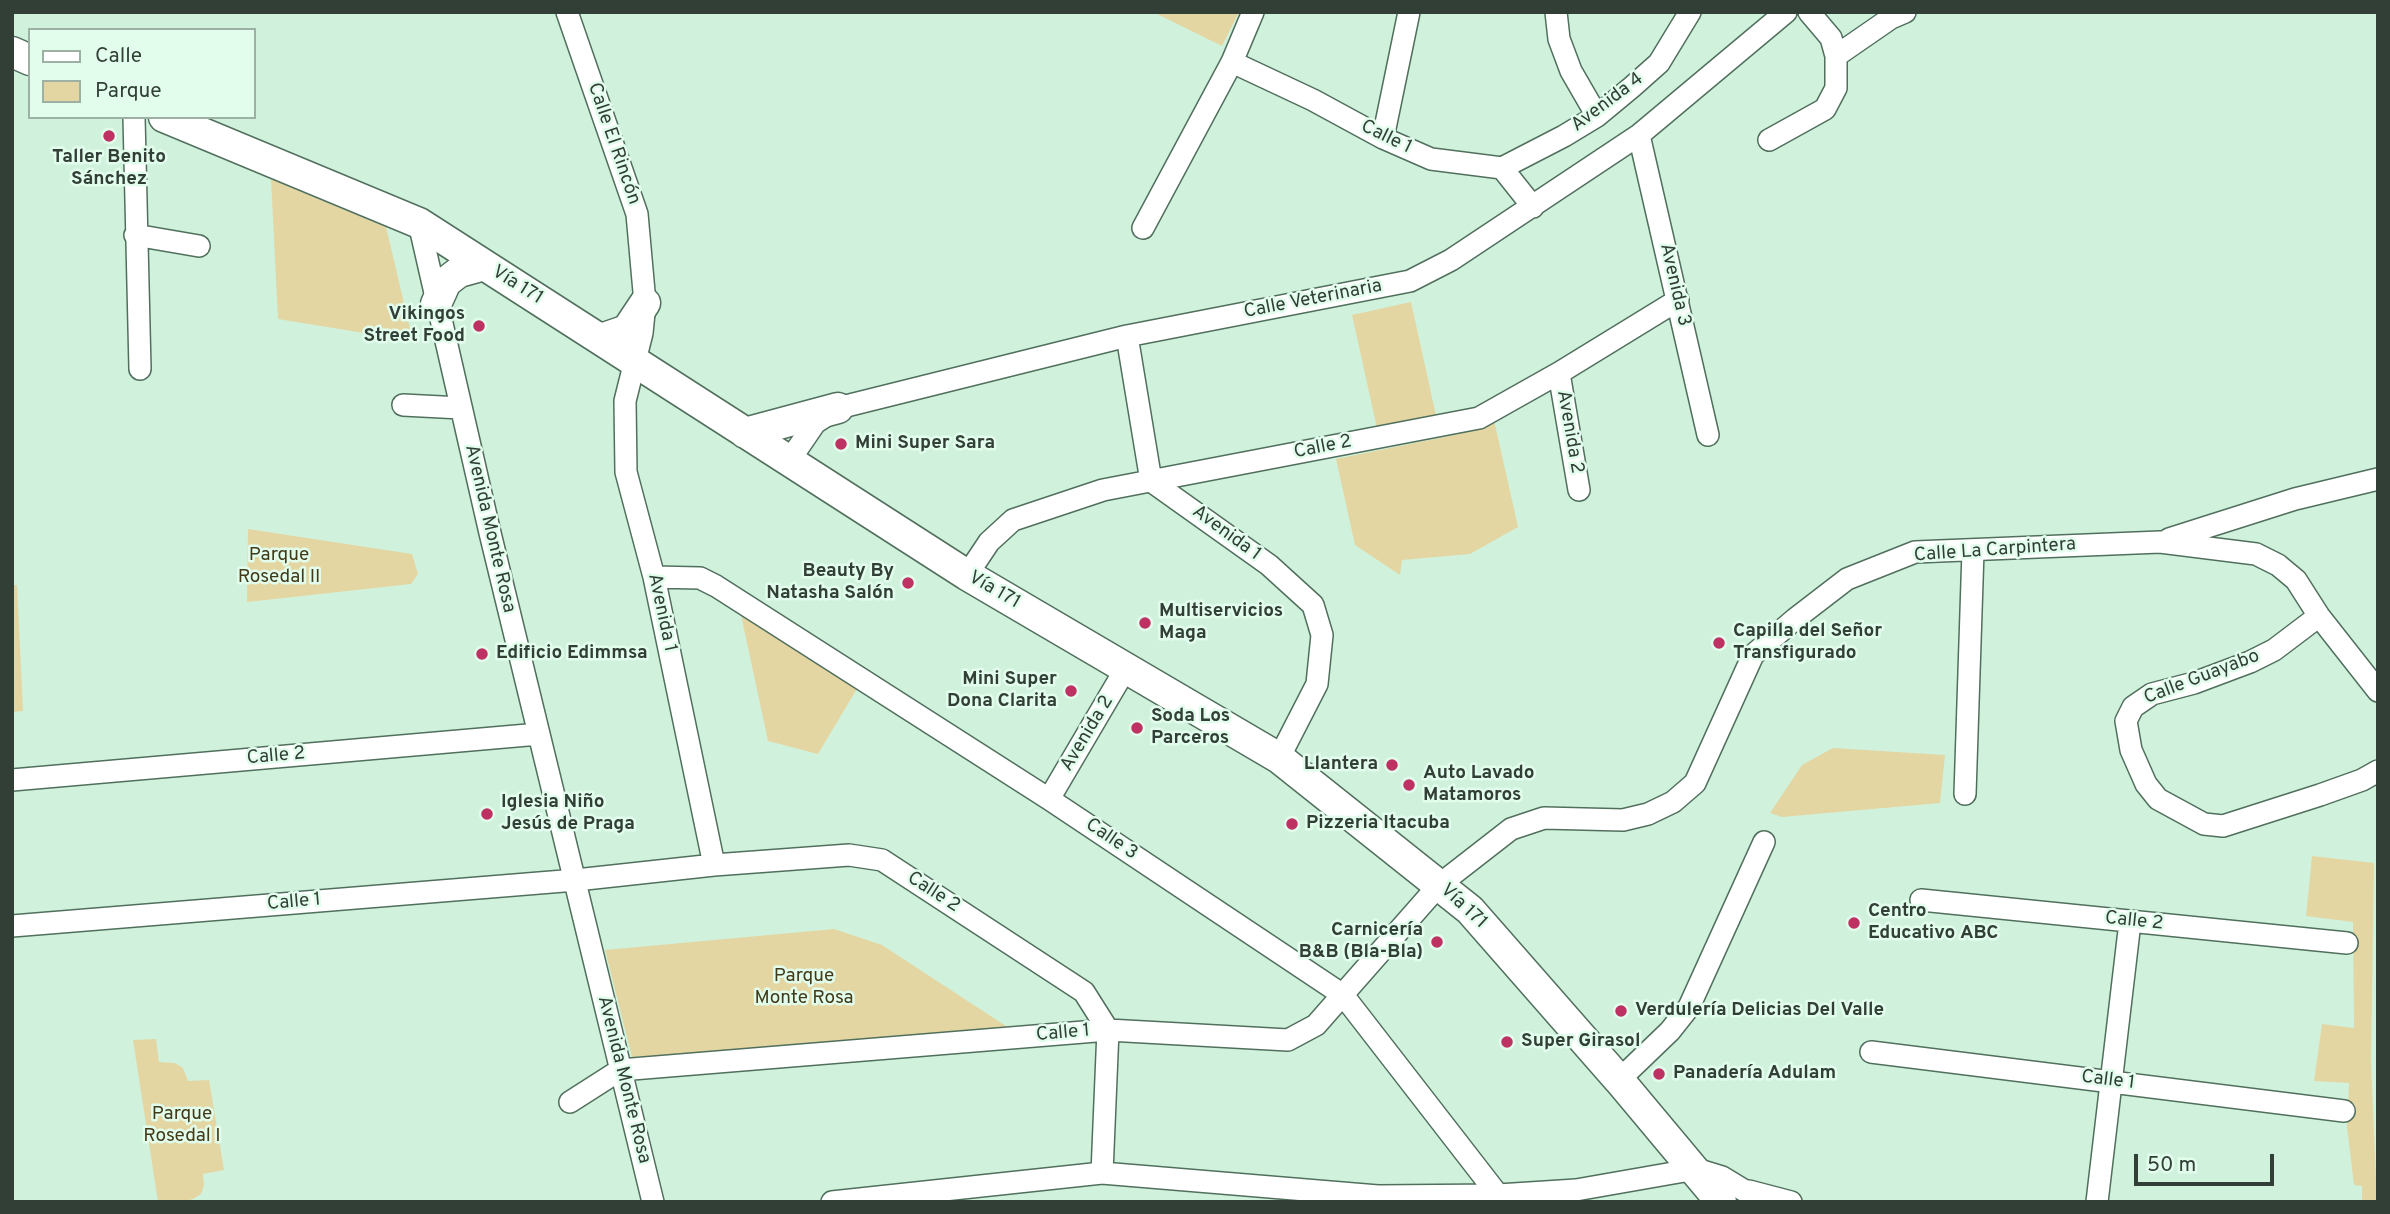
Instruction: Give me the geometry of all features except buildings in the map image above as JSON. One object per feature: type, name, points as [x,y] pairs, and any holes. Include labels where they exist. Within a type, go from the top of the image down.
[{"type":"main road","points":[[12,52],[28,59]]},
{"type":"main road","name":"Vía 171","points":[[169,119],[419,223],[967,575],[1279,758],[1470,910],[1696,1169],[1732,1196]]},
{"type":"main road","points":[[436,304],[446,282],[459,272],[484,265]]},
{"type":"main road","points":[[601,340],[627,330],[645,303]]},
{"type":"main road","points":[[745,433],[838,408]]},
{"type":"street","name":"Calle El Rincón","points":[[567,12],[638,214],[645,303],[636,361]]},
{"type":"street","points":[[1143,228],[1232,62],[1253,12]]},
{"type":"street","points":[[1383,138],[1409,12]]},
{"type":"street","points":[[1556,12],[1559,39],[1571,71],[1597,116]]},
{"type":"street","name":"Avenida 4","points":[[1502,168],[1597,116],[1659,63],[1690,12]]},
{"type":"street","name":"Calle Veterinaria","points":[[789,461],[816,423],[838,408],[1127,336],[1410,281],[1451,260],[1639,135],[1786,12]]},
{"type":"street","points":[[1769,140],[1825,109],[1836,88],[1836,56],[1831,38],[1809,12]]},
{"type":"street","points":[[1836,56],[1891,18],[1905,12]]},
{"type":"street","name":"Calle 1","points":[[1232,62],[1313,100],[1383,138],[1431,159],[1502,168]]},
{"type":"street","points":[[134,119],[139,369]]},
{"type":"street","name":"Avenida 3","points":[[1639,135],[1708,435]]},
{"type":"street","points":[[1502,168],[1533,207]]},
{"type":"street","name":"Avenida Monte Rosa","points":[[419,223],[436,304],[653,1202]]},
{"type":"street","points":[[135,235],[199,246]]},
{"type":"street","name":"Calle 2","points":[[967,575],[989,542],[1013,520],[1103,490],[1479,418],[1678,300]]},
{"type":"street","points":[[1127,336],[1152,481]]},
{"type":"street","name":"Avenida 1","points":[[636,361],[625,401],[626,472],[654,577],[714,865]]},
{"type":"street","name":"Avenida 2","points":[[1559,373],[1579,490]]},
{"type":"street","points":[[403,405],[461,408]]},
{"type":"street","points":[[2160,542],[2295,499],[2378,479]]},
{"type":"street","name":"Avenida 1","points":[[1152,481],[1269,565],[1313,605],[1322,635],[1317,684],[1279,758]]},
{"type":"street","name":"Calle La Carpintera","points":[[1439,885],[1511,828],[1544,818],[1623,820],[1648,814],[1673,802],[1695,783],[1753,655],[1795,618],[1847,579],[1915,552],[2160,542],[2256,554],[2278,565],[2295,580],[2319,616],[2378,691]]},
{"type":"street","points":[[1965,794],[1973,551]]},
{"type":"street","name":"Calle 3","points":[[654,577],[700,578],[716,586],[1049,799],[1343,995],[1498,1195]]},
{"type":"street","name":"Calle Guayabo","points":[[2319,616],[2274,650],[2250,662],[2152,694],[2133,707],[2126,721],[2131,750],[2146,784],[2158,799],[2204,824],[2223,826],[2249,820],[2362,780],[2378,771]]},
{"type":"street","name":"Avenida 2","points":[[1049,799],[1126,668]]},
{"type":"street","name":"Calle 2","points":[[12,780],[539,734]]},
{"type":"street","points":[[1619,1080],[1670,1031],[1689,1007],[1764,842]]},
{"type":"street","name":"Calle 2","points":[[576,880],[714,865],[849,855],[882,860],[1084,992],[1108,1030]]},
{"type":"street","name":"Calle 1","points":[[12,926],[576,880]]},
{"type":"street","name":"Calle 1","points":[[620,1070],[1108,1030],[1288,1040],[1316,1025],[1439,885]]},
{"type":"street","name":"Calle 2","points":[[1921,900],[2347,943]]},
{"type":"street","points":[[2096,1202],[2130,922]]},
{"type":"street","points":[[1102,1173],[1108,1030]]},
{"type":"street","name":"Calle 1","points":[[1871,1052],[2344,1111]]},
{"type":"street","points":[[569,1102],[620,1070]]},
{"type":"street","points":[[832,1202],[1102,1173],[1378,1195],[1498,1195],[1576,1190],[1696,1169]]},
{"type":"street","points":[[1732,1196],[1763,1202]]},
{"type":"street","points":[[1732,1196],[1791,1202]]},
{"type":"green space","points":[[1153,12],[1239,12],[1222,46]]},
{"type":"green space","points":[[271,179],[386,227],[413,341],[278,319]]},
{"type":"green space","points":[[1411,302],[1437,420],[1378,433],[1352,315]]},
{"type":"green space","points":[[1494,420],[1518,527],[1470,554],[1402,560],[1400,575],[1355,545],[1336,459],[1459,434]]},
{"type":"green space","name":"Parque Rosedal II","points":[[248,529],[412,554],[418,574],[411,584],[247,602]]},
{"type":"green space","points":[[12,585],[17,585],[23,711],[12,712]]},
{"type":"green space","points":[[741,615],[858,687],[818,754],[768,741]]},
{"type":"green space","points":[[1833,748],[1945,755],[1940,803],[1782,817],[1770,813],[1802,765]]},
{"type":"green space","points":[[2312,856],[2374,863],[2371,1061],[2377,1202],[2362,1202],[2362,1186],[2354,1185],[2347,1127],[2349,1083],[2314,1081],[2322,1024],[2354,1028],[2353,922],[2306,916]]},
{"type":"green space","name":"Parque Monte Rosa","points":[[834,929],[882,945],[1012,1030],[632,1057],[605,950]]},
{"type":"green space","name":"Parque Rosedal I","points":[[156,1039],[159,1062],[175,1063],[183,1068],[188,1081],[209,1080],[224,1170],[203,1174],[201,1194],[182,1202],[158,1202],[133,1040]]},
{"type":"place","name":"Taller Benito Sánchez","points":[[109,136]]},
{"type":"place","name":"Vikingos Street Food","points":[[479,326]]},
{"type":"place","name":"Mini Super Sara","points":[[841,444]]},
{"type":"place","name":"Beauty By Natasha Salón","points":[[908,583]]},
{"type":"place","name":"Multiservicios Maga","points":[[1145,623]]},
{"type":"place","name":"Capilla del Señor Transfigurado","points":[[1719,643]]},
{"type":"place","name":"Edificio Edimmsa","points":[[482,654]]},
{"type":"place","name":"Mini Super Dona Clarita","points":[[1071,691]]},
{"type":"place","name":"Soda Los Parceros","points":[[1137,728]]},
{"type":"place","name":"Llantera","points":[[1392,765]]},
{"type":"place","name":"Auto Lavado Matamoros","points":[[1409,785]]},
{"type":"place","name":"Iglesia Niño Jesús de Praga","points":[[487,814]]},
{"type":"place","name":"Pizzeria Itacuba","points":[[1292,824]]},
{"type":"place","name":"Centro Educativo ABC","points":[[1854,923]]},
{"type":"place","name":"Carnicería B&B (Bla-Bla)","points":[[1437,942]]},
{"type":"place","name":"Verdulería Delicias Del Valle","points":[[1621,1011]]},
{"type":"place","name":"Super Girasol","points":[[1507,1042]]},
{"type":"place","name":"Panadería Adulam","points":[[1659,1074]]}]
